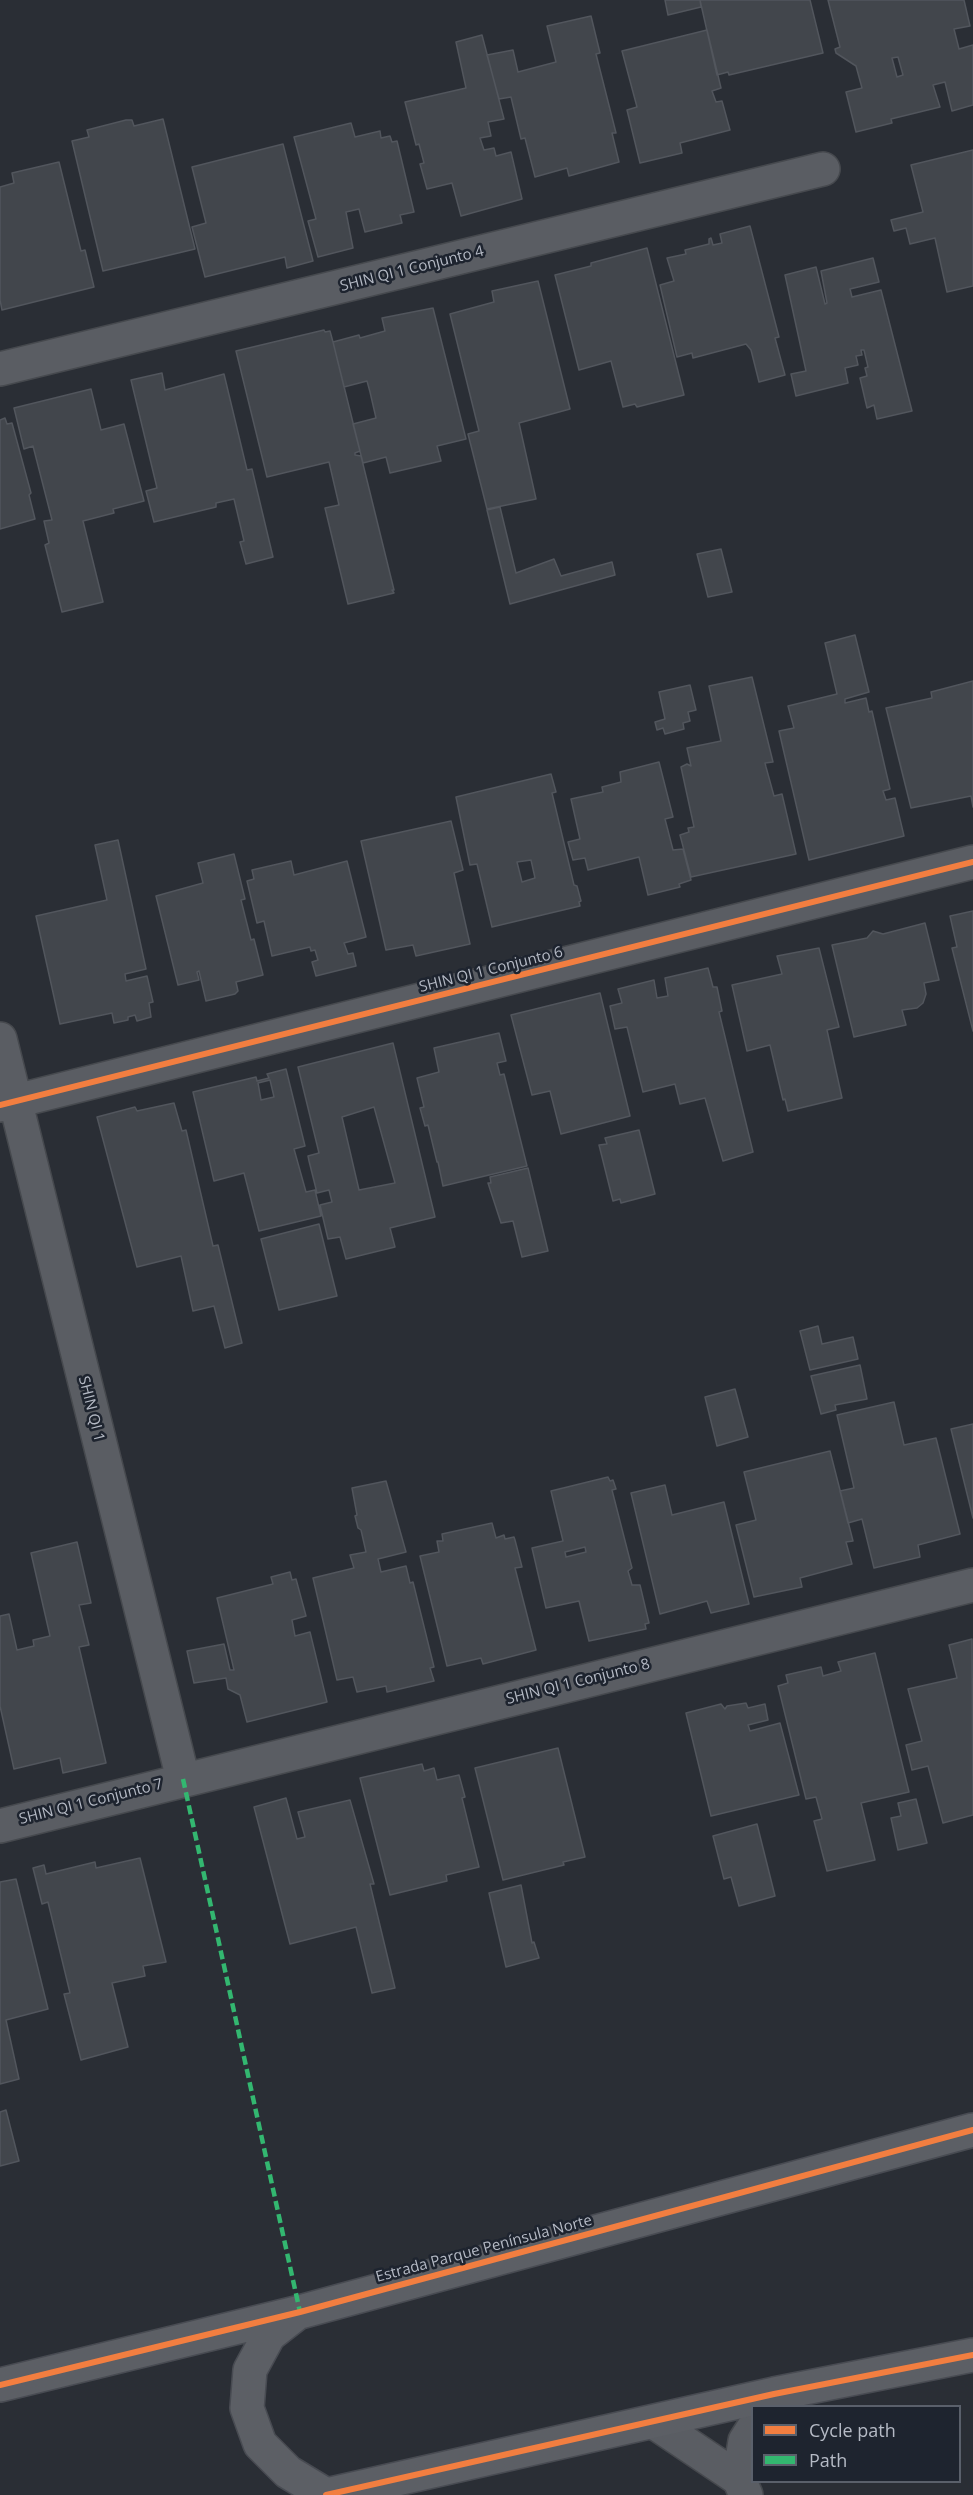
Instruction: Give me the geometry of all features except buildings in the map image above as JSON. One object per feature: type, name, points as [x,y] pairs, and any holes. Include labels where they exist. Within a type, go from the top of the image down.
[{"type":"main road","name":"Estrada Parque Península Norte","points":[[0,2385],[300,2312],[973,2130]]},
{"type":"main road","points":[[300,2312],[269,2335],[250,2370],[247,2408],[260,2444],[288,2472],[326,2495],[654,2422],[770,2400],[973,2355]]},
{"type":"street","name":"SHIN QI 1 Conjunto 4","points":[[0,369],[823,169]]},
{"type":"street","name":"SHIN QI 1 Conjunto 6","points":[[8,1103],[973,862]]},
{"type":"street","name":"SHIN QI 1","points":[[0,1040],[8,1103],[183,1779]]},
{"type":"street","name":"SHIN QI 1 Conjunto 8","points":[[183,1779],[973,1585]]},
{"type":"street","name":"SHIN QI 1 Conjunto 7","points":[[0,1826],[183,1779]]},
{"type":"street","points":[[654,2422],[742,2487]]},
{"type":"street","points":[[742,2487],[745,2441],[751,2433]]},
{"type":"marked path","points":[[183,1779],[300,2312]]},
{"type":"cycle path","points":[[0,1105],[973,862]]},
{"type":"cycle path","points":[[0,2385],[300,2312],[973,2130]]},
{"type":"cycle path","points":[[326,2495],[774,2394],[973,2355]]}]
